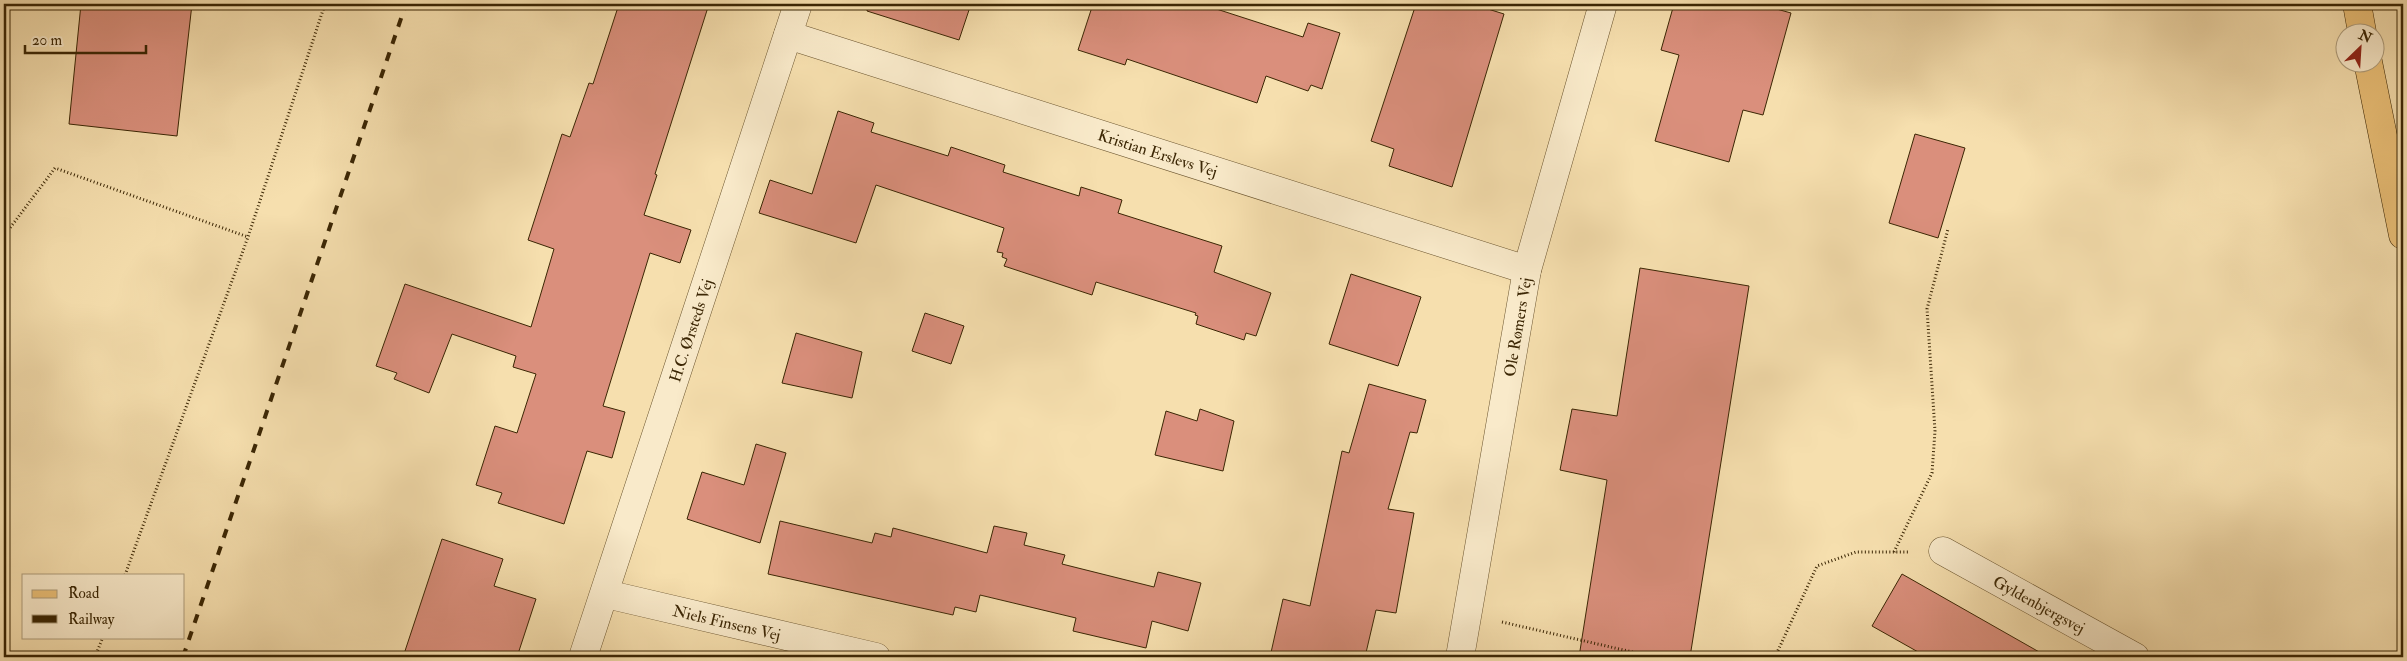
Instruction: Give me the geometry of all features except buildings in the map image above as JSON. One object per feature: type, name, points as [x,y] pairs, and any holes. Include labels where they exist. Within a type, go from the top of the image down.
[{"type":"main road","points":[[2357,4],[2360,22]]},
{"type":"main road","points":[[2370,72],[2403,235]]},
{"type":"street","name":"H.C. Ørsteds Vej","points":[[583,657],[606,594],[798,4]]},
{"type":"street","name":"Ole Rømers Vej","points":[[1460,657],[1527,270],[1603,4]]},
{"type":"street","name":"Kristian Erslevs Vej","points":[[788,35],[1527,270]]},
{"type":"street","name":"Gyldenbjergsvej","points":[[1943,551],[2135,657]]},
{"type":"street","name":"Niels Finsens Vej","points":[[606,594],[876,657]]},
{"type":"path","points":[[125,574],[248,237],[326,4]]},
{"type":"path","points":[[4,236],[55,168],[248,237]]},
{"type":"path","points":[[1894,552],[1932,473],[1935,431],[1927,308],[1948,229]]},
{"type":"path","points":[[1775,657],[1817,566],[1856,552],[1943,551]]},
{"type":"path","points":[[1468,614],[1654,657]]},
{"type":"path","points":[[95,657],[103,638]]},
{"type":"railway","points":[[183,657],[406,4]]}]
